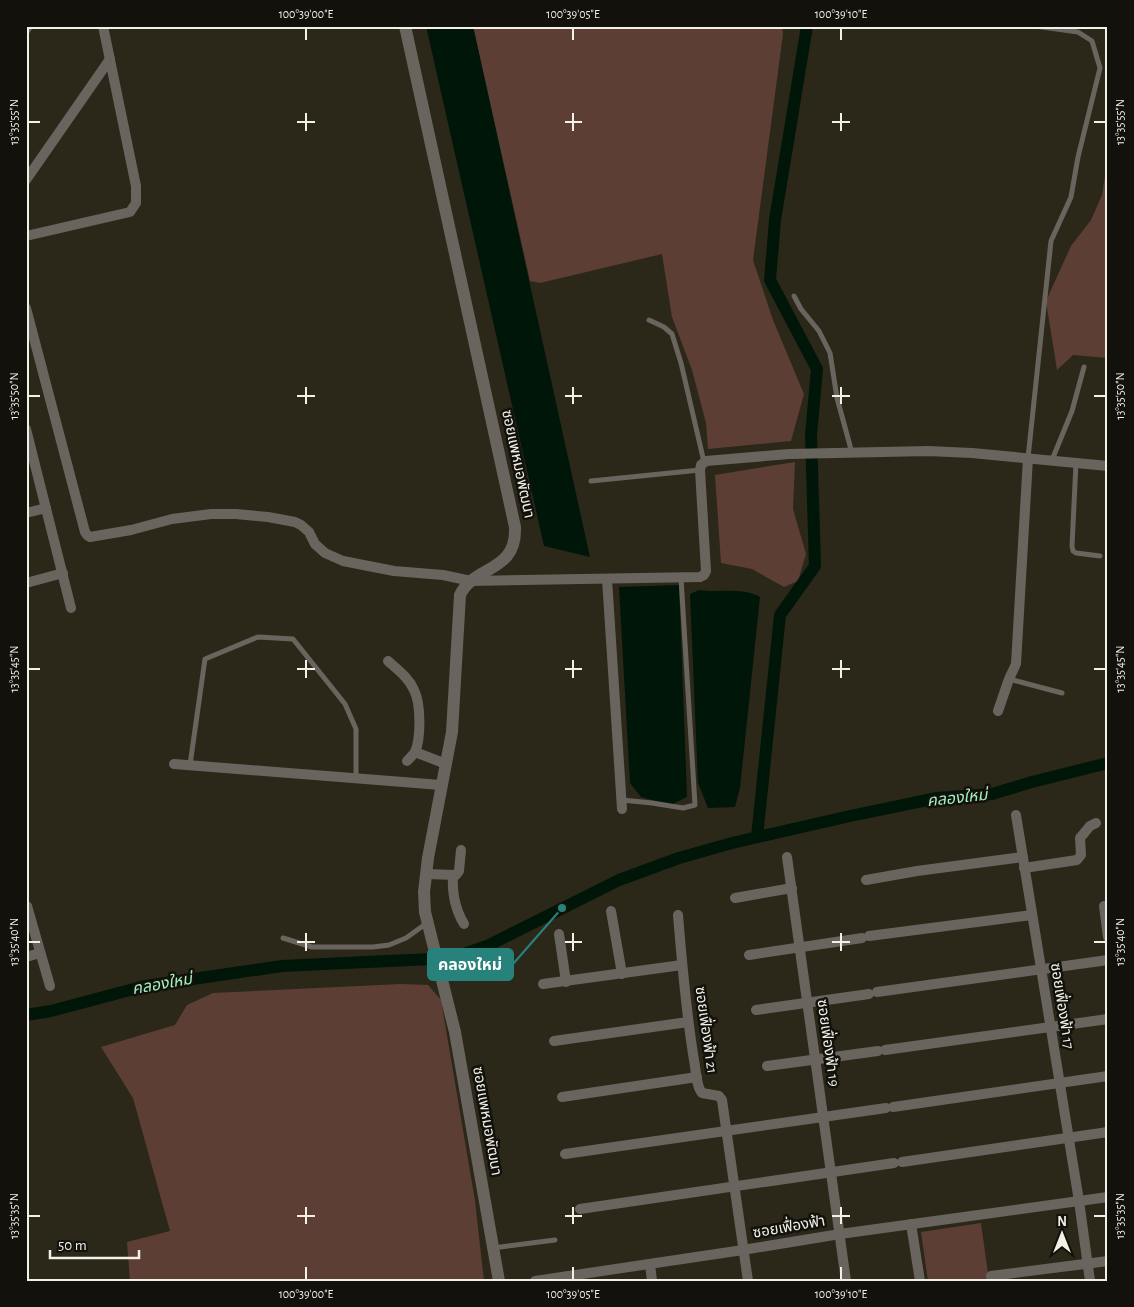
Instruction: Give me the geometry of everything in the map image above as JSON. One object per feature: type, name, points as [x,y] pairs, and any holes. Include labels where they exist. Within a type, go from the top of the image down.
[{"type":"street","points":[[26,236],[130,212],[136,203],[136,186],[103,26]]},
{"type":"street","name":"ซอยแพหมอพัฒนา","points":[[405,26],[513,514],[516,540],[508,555],[497,565],[471,581],[460,595],[452,732],[426,874],[425,912],[455,1032],[499,1281]]},
{"type":"street","points":[[26,180],[110,59]]},
{"type":"street","points":[[26,308],[85,532],[90,537],[131,530],[172,519],[211,514],[236,514],[295,522],[309,532],[315,544],[325,553],[343,562],[394,571],[442,575],[471,581],[700,577],[706,571],[702,466],[789,454],[928,452],[972,453],[1108,466]]},
{"type":"street","points":[[26,429],[71,608]]},
{"type":"street","points":[[998,711],[1008,679],[1016,664],[1028,458]]},
{"type":"street","points":[[26,513],[46,508]]},
{"type":"street","points":[[26,583],[63,574]]},
{"type":"street","points":[[607,579],[622,805]]},
{"type":"street","points":[[388,661],[406,678],[416,694],[418,703],[419,740],[415,752],[407,761]]},
{"type":"street","points":[[415,752],[447,762]]},
{"type":"street","points":[[174,764],[441,785]]},
{"type":"street","name":"ซอยเฟื่องฟ้า 17","points":[[1016,815],[1079,1201],[1090,1281]]},
{"type":"street","points":[[1024,868],[1077,860],[1081,855],[1080,838],[1090,826],[1096,823]]},
{"type":"street","points":[[426,874],[452,876],[459,872],[461,850]]},
{"type":"street","name":"ซอยเฟื่องฟ้า 19","points":[[787,857],[846,1281]]},
{"type":"street","points":[[866,880],[1023,858]]},
{"type":"street","points":[[452,876],[452,890],[464,924]]},
{"type":"street","points":[[735,898],[792,888]]},
{"type":"street","points":[[27,906],[50,986]]},
{"type":"street","points":[[1104,906],[1108,936]]},
{"type":"street","points":[[611,911],[622,974]]},
{"type":"street","name":"ซอยเฟื่องฟ้า 21","points":[[678,915],[688,1022],[697,1077],[702,1094],[719,1096],[721,1098],[748,1281]]},
{"type":"street","points":[[749,954],[1032,915]]},
{"type":"street","points":[[559,934],[566,982]]},
{"type":"street","points":[[26,956],[40,953]]},
{"type":"street","points":[[756,1010],[1108,960]]},
{"type":"street","points":[[543,984],[682,965]]},
{"type":"street","points":[[767,1066],[1108,1019]]},
{"type":"street","points":[[554,1041],[688,1022]]},
{"type":"street","points":[[565,1154],[1108,1076]]},
{"type":"street","points":[[562,1097],[697,1077]]},
{"type":"street","points":[[580,1209],[1108,1132]]},
{"type":"street","name":"ซอยเฟื่องฟ้า","points":[[535,1281],[840,1234],[1108,1197]]},
{"type":"street","points":[[911,1224],[920,1281]]},
{"type":"street","points":[[991,1276],[1108,1261]]},
{"type":"street","points":[[650,1264],[652,1281]]},
{"type":"lane","points":[[1028,458],[1051,241],[1071,197],[1078,157],[1100,68],[1092,41],[1078,32],[1035,26]]},
{"type":"lane","points":[[794,296],[801,309],[818,331],[830,353],[837,398],[852,454]]},
{"type":"lane","points":[[591,481],[702,466],[681,363],[672,334],[664,327],[649,320]]},
{"type":"lane","points":[[1052,460],[1072,411],[1084,367]]},
{"type":"lane","points":[[1076,462],[1073,551],[1100,556]]},
{"type":"lane","points":[[622,805],[664,804],[683,808],[695,804],[681,577]]},
{"type":"lane","points":[[190,766],[205,659],[258,637],[293,639],[345,704],[356,729],[356,778]]},
{"type":"lane","points":[[1008,679],[1062,692]]},
{"type":"lane","points":[[282,938],[312,947],[373,947],[389,945],[406,938],[427,923]]},
{"type":"lane","points":[[493,1248],[555,1240]]},
{"type":"shaded area","points":[[426,26],[473,26],[590,557],[544,546]]},
{"type":"shaded area","points":[[473,26],[782,26],[783,34],[753,260],[773,320],[804,394],[791,441],[708,449],[706,423],[692,370],[672,317],[662,254],[540,283],[530,281]]},
{"type":"shaded area","points":[[1108,157],[1108,358],[1073,355],[1057,370],[1046,301],[1071,246],[1091,220],[1102,195]]},
{"type":"shaded area","points":[[795,462],[793,509],[806,554],[798,581],[784,587],[752,569],[721,563],[715,475]]},
{"type":"shaded area","points":[[679,585],[687,797],[671,805],[641,797],[630,783],[619,587]]},
{"type":"shaded area","points":[[699,590],[738,591],[760,597],[740,788],[735,807],[708,808],[698,783],[690,594]]},
{"type":"shaded area","points":[[401,984],[428,985],[441,1000],[475,1201],[484,1281],[130,1281],[127,1242],[170,1231],[133,1098],[101,1047],[175,1025],[187,1005],[213,993]]},
{"type":"shaded area","points":[[981,1223],[989,1281],[928,1281],[921,1232]]},
{"type":"waterway","points":[[757,837],[780,615],[815,566],[811,435],[817,369],[770,280],[775,220],[807,26]]},
{"type":"waterway","name":"คลองใหม่","points":[[26,1015],[51,1011],[145,986],[282,966],[452,958],[487,946],[619,880],[679,858],[732,843],[937,798],[992,794],[1108,763]]},
{"type":"place","name":"คลองใหม่","points":[[562,908]]}]
